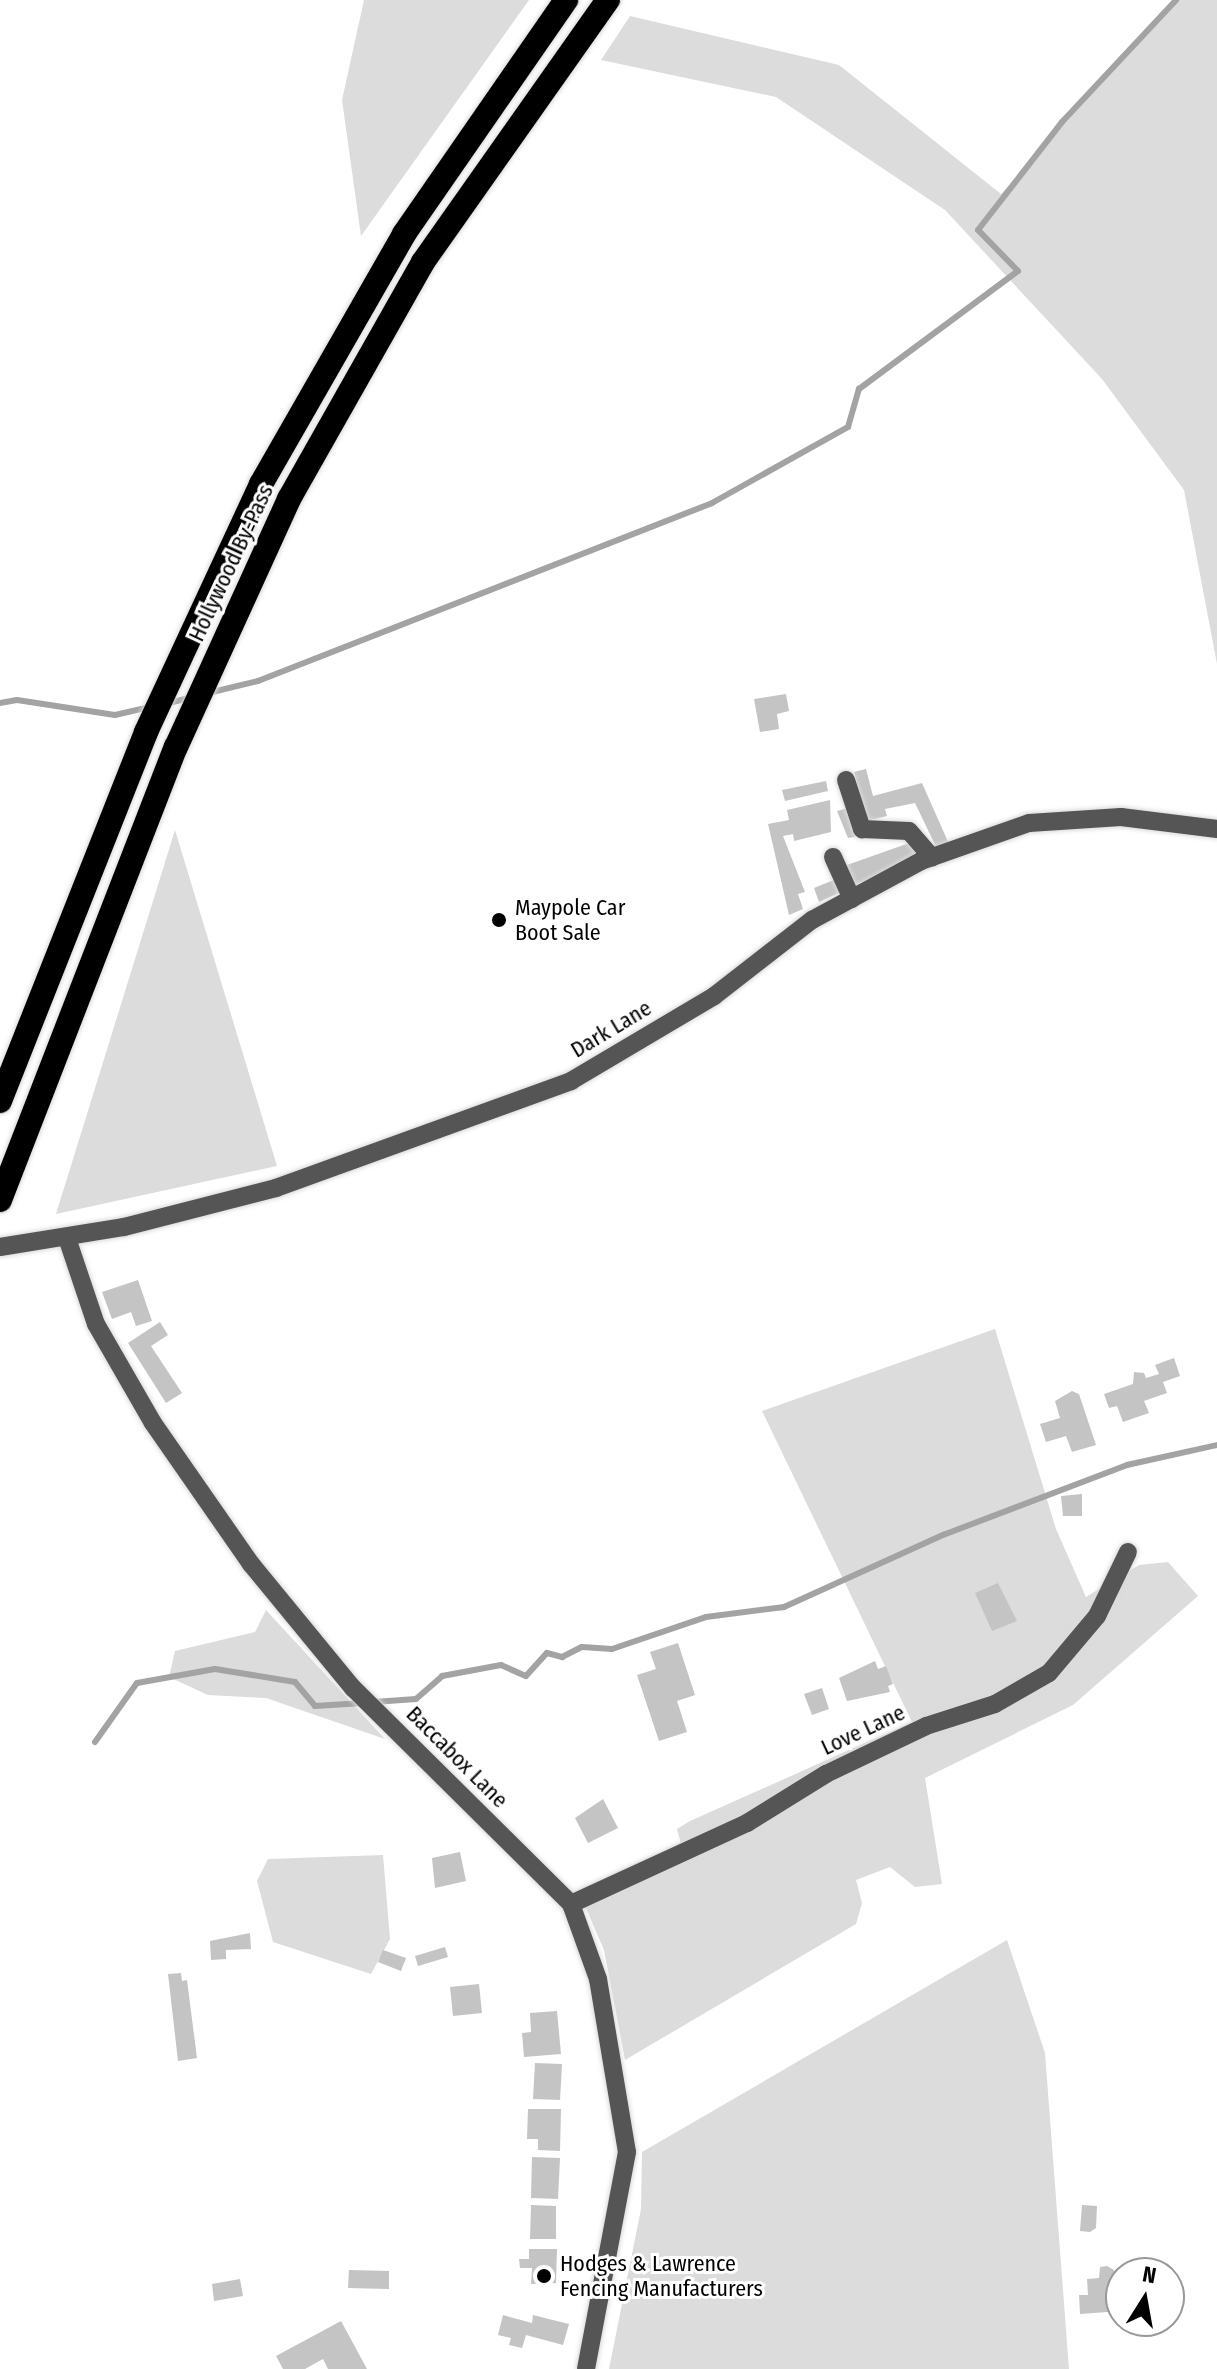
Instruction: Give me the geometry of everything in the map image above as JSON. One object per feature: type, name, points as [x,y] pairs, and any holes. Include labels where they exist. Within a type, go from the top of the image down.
[{"type":"highway","name":"Hollywood By-Pass","points":[[0,1101],[146,732],[261,484],[404,234],[566,0]]},
{"type":"highway","name":"Hollywood By-Pass","points":[[0,1200],[176,747],[289,499],[423,262],[608,0]]},
{"type":"street","points":[[846,780],[862,829],[909,831],[932,857]]},
{"type":"street","name":"Dark Lane","points":[[0,1247],[67,1238],[276,1188],[571,1081],[714,996],[812,920],[932,857],[1029,823],[1121,817],[1217,829]]},
{"type":"street","points":[[833,857],[852,899]]},
{"type":"street","name":"Baccabox Lane","points":[[67,1238],[96,1324],[145,1411],[251,1564],[353,1688],[571,1904],[598,1979],[627,2152],[586,2369]]},
{"type":"street","name":"Love Lane","points":[[571,1904],[747,1823],[826,1774],[926,1726],[995,1704],[1049,1673],[1097,1616],[1128,1552]]},
{"type":"shaded area","points":[[364,0],[529,0],[361,236],[342,100]]},
{"type":"shaded area","points":[[1176,0],[1217,0],[1217,664],[1184,490],[1102,379],[945,210],[776,97],[601,60],[630,16],[839,65],[1001,194]]},
{"type":"shaded area","points":[[175,830],[277,1166],[56,1214]]},
{"type":"shaded area","points":[[995,1329],[1056,1529],[1086,1597],[1139,1565],[1168,1562],[1198,1596],[1073,1705],[925,1778],[942,1884],[915,1887],[890,1867],[856,1880],[862,1903],[856,1924],[625,2060],[604,1950],[582,1899],[683,1852],[677,1829],[690,1821],[912,1722],[762,1411]]},
{"type":"shaded area","points":[[266,1610],[385,1739],[266,1698],[208,1695],[169,1677],[175,1651],[255,1632]]},
{"type":"shaded area","points":[[383,1855],[390,1939],[371,1974],[273,1942],[257,1881],[268,1859]]},
{"type":"shaded area","points":[[1007,1940],[1045,2053],[1069,2369],[609,2369],[641,2209],[642,2152]]},
{"type":"building","points":[[786,694],[789,711],[777,714],[779,729],[760,732],[754,699]]},
{"type":"building","points":[[866,769],[873,796],[922,783],[949,844],[937,849],[915,803],[885,809],[887,816],[867,821],[854,772]]},
{"type":"building","points":[[826,781],[828,791],[785,801],[782,790]]},
{"type":"building","points":[[830,800],[831,832],[794,841],[793,834],[783,836],[805,892],[798,894],[803,909],[789,915],[768,824],[789,820],[787,810]]},
{"type":"building","points":[[848,808],[855,837],[848,838],[837,811]]},
{"type":"building","points":[[912,842],[919,857],[855,885],[847,865]]},
{"type":"building","points":[[836,879],[841,892],[819,902],[814,888]]},
{"type":"building","points":[[138,1280],[152,1321],[136,1326],[131,1312],[112,1319],[102,1292]]},
{"type":"building","points":[[160,1322],[168,1335],[151,1346],[182,1393],[166,1403],[128,1343]]},
{"type":"building","points":[[1174,1358],[1180,1376],[1163,1382],[1167,1393],[1144,1401],[1149,1413],[1123,1422],[1117,1406],[1109,1408],[1104,1394],[1133,1384],[1134,1372],[1144,1373],[1146,1378],[1159,1374],[1155,1365]]},
{"type":"building","points":[[1072,1391],[1079,1394],[1096,1445],[1072,1452],[1066,1436],[1046,1442],[1040,1424],[1060,1418],[1055,1401]]},
{"type":"building","points":[[1082,1494],[1082,1516],[1063,1516],[1061,1496]]},
{"type":"building","points":[[998,1583],[1017,1621],[992,1631],[975,1593]]},
{"type":"building","points":[[678,1643],[695,1695],[677,1701],[687,1732],[659,1741],[637,1675],[656,1669],[650,1652]]},
{"type":"building","points":[[875,1661],[878,1669],[886,1666],[893,1684],[888,1686],[890,1692],[847,1701],[839,1678]]},
{"type":"building","points":[[822,1688],[829,1709],[812,1715],[804,1694]]},
{"type":"building","points":[[603,1799],[618,1828],[588,1843],[575,1818]]},
{"type":"building","points":[[460,1852],[466,1881],[435,1888],[432,1858]]},
{"type":"building","points":[[250,1933],[251,1949],[226,1950],[226,1959],[211,1960],[210,1941]]},
{"type":"building","points":[[445,1947],[448,1957],[418,1966],[415,1956]]},
{"type":"building","points":[[383,1950],[406,1958],[401,1971],[378,1962]]},
{"type":"building","points":[[181,1973],[182,1981],[187,1980],[197,2058],[178,2061],[168,1974]]},
{"type":"building","points":[[479,1984],[482,2013],[453,2016],[450,1987]]},
{"type":"building","points":[[557,2011],[561,2054],[524,2057],[522,2033],[531,2032],[530,2013]]},
{"type":"building","points":[[535,2063],[562,2064],[560,2100],[533,2099]]},
{"type":"building","points":[[528,2109],[561,2109],[560,2151],[538,2150],[538,2139],[527,2139]]},
{"type":"building","points":[[532,2157],[560,2158],[558,2199],[531,2198]]},
{"type":"building","points":[[531,2205],[556,2206],[556,2239],[530,2239]]},
{"type":"building","points":[[1082,2205],[1097,2206],[1096,2228],[1090,2232],[1080,2231]]},
{"type":"building","points":[[529,2249],[557,2249],[556,2283],[531,2284],[532,2268],[520,2268],[519,2259],[529,2259]]},
{"type":"building","points":[[1105,2266],[1105,2312],[1080,2314],[1079,2295],[1088,2295],[1087,2279],[1099,2278],[1100,2267]]},
{"type":"building","points":[[349,2270],[389,2271],[389,2289],[348,2288]]},
{"type":"building","points":[[240,2279],[243,2296],[214,2301],[212,2284]]},
{"type":"building","points":[[503,2315],[532,2323],[533,2315],[569,2324],[563,2345],[526,2335],[522,2348],[509,2345],[511,2338],[498,2335]]},
{"type":"building","points":[[341,2321],[367,2369],[328,2369],[323,2359],[305,2369],[283,2369],[276,2356]]},
{"type":"waterway","points":[[208,693],[258,681],[712,503],[848,427],[859,389],[1018,271],[978,230],[1062,122],[1176,0]]},
{"type":"waterway","points":[[169,703],[193,697]]},
{"type":"waterway","points":[[0,703],[17,700],[115,715],[150,707]]},
{"type":"waterway","points":[[374,1702],[416,1699],[442,1676],[501,1665],[526,1676],[547,1653],[562,1657],[582,1647],[612,1649],[706,1617],[784,1607],[943,1535],[1127,1465],[1217,1445]]},
{"type":"waterway","points":[[95,1742],[137,1683],[215,1669],[295,1682],[315,1706],[363,1703]]},
{"type":"place","name":"Maypole Car Boot Sale","points":[[499,920]]},
{"type":"place","name":"Hodges & Lawrence Fencing Manufacturers","points":[[544,2276]]}]
